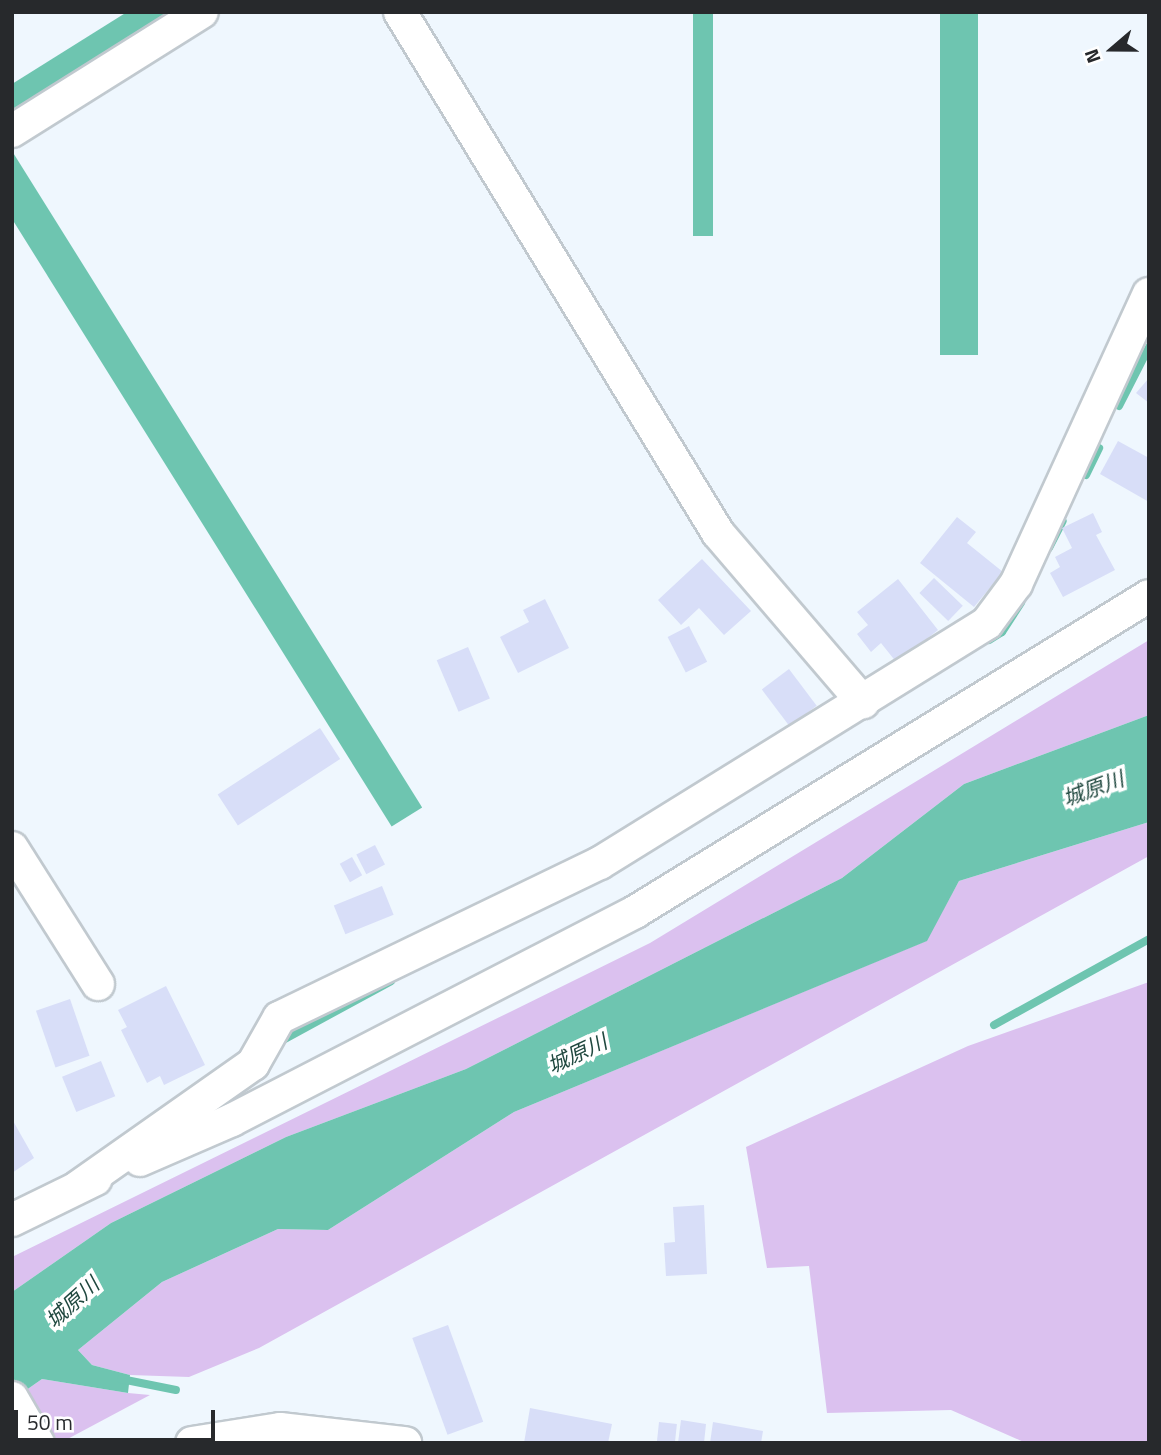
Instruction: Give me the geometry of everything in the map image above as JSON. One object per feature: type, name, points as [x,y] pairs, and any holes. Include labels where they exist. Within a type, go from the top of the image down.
[{"type":"street","points":[[12,131],[202,12]]},
{"type":"street","points":[[400,12],[718,533],[863,702]]},
{"type":"street","points":[[78,1187],[253,1064],[279,1018],[600,863],[987,623],[1016,584],[1149,294]]},
{"type":"street","points":[[12,1220],[78,1187],[232,1120],[635,912],[1149,596]]},
{"type":"street","points":[[12,848],[98,984]]},
{"type":"street","points":[[12,1398],[38,1443]]},
{"type":"street","points":[[192,1443],[280,1429],[405,1443]]},
{"type":"shaded area","points":[[1149,640],[1149,715],[964,784],[842,878],[466,1069],[286,1137],[111,1223],[12,1292],[12,1257],[650,943]]},
{"type":"shaded area","points":[[1149,822],[1149,856],[259,1348],[189,1377],[130,1375],[92,1365],[78,1350],[162,1282],[278,1229],[328,1230],[514,1112],[926,941],[959,881]]},
{"type":"shaded area","points":[[1149,982],[1149,1443],[1026,1443],[951,1410],[827,1413],[809,1266],[767,1268],[746,1147],[968,1046]]},
{"type":"shaded area","points":[[42,1379],[150,1395],[60,1443],[12,1443],[12,1400]]},
{"type":"water","points":[[127,12],[176,12],[12,110],[12,84]]},
{"type":"water","points":[[693,12],[713,12],[713,236],[693,236]]},
{"type":"water","points":[[940,12],[978,12],[978,355],[940,355]]},
{"type":"water","points":[[12,151],[422,807],[392,826],[12,219]]},
{"type":"water","name":"城原川","points":[[1149,715],[1149,822],[959,881],[927,941],[514,1112],[328,1230],[278,1229],[162,1282],[78,1350],[92,1365],[130,1375],[128,1393],[42,1379],[12,1400],[12,1292],[111,1223],[286,1137],[466,1069],[842,878],[964,784]]},
{"type":"building","points":[[1149,378],[1149,403],[1136,393]]},
{"type":"building","points":[[1118,441],[1149,458],[1149,502],[1100,474]]},
{"type":"building","points":[[1093,513],[1102,532],[1096,535],[1115,570],[1063,597],[1050,573],[1060,567],[1055,557],[1072,548],[1062,528]]},
{"type":"building","points":[[957,517],[976,532],[967,543],[1003,572],[974,607],[920,563]]},
{"type":"building","points":[[702,559],[751,611],[724,635],[699,608],[681,625],[658,600]]},
{"type":"building","points":[[934,578],[963,606],[948,621],[919,593]]},
{"type":"building","points":[[898,579],[938,630],[897,663],[881,643],[871,652],[857,634],[868,625],[857,612]]},
{"type":"building","points":[[545,599],[569,648],[518,673],[500,637],[529,622],[523,610]]},
{"type":"building","points":[[689,626],[707,662],[686,673],[668,637]]},
{"type":"building","points":[[468,647],[490,699],[459,712],[437,660]]},
{"type":"building","points":[[789,669],[817,706],[790,726],[762,689]]},
{"type":"building","points":[[320,728],[340,759],[238,825],[218,794]]},
{"type":"building","points":[[375,845],[385,865],[366,874],[356,855]]},
{"type":"building","points":[[352,857],[362,875],[350,882],[340,864]]},
{"type":"building","points":[[382,886],[394,915],[345,934],[334,905]]},
{"type":"building","points":[[166,986],[205,1065],[164,1085],[160,1076],[147,1083],[121,1030],[127,1027],[118,1010]]},
{"type":"building","points":[[70,999],[90,1056],[55,1067],[36,1011]]},
{"type":"building","points":[[101,1061],[115,1096],[76,1112],[62,1077]]},
{"type":"building","points":[[12,1119],[34,1158],[12,1173]]},
{"type":"building","points":[[704,1205],[707,1274],[666,1276],[664,1243],[675,1242],[673,1207]]},
{"type":"building","points":[[448,1325],[483,1422],[448,1435],[412,1338]]},
{"type":"building","points":[[530,1408],[612,1424],[608,1443],[524,1443]]},
{"type":"building","points":[[681,1420],[706,1424],[704,1443],[678,1443]]},
{"type":"building","points":[[659,1422],[677,1424],[675,1443],[657,1443]]},
{"type":"building","points":[[713,1422],[763,1431],[761,1443],[710,1443]]},
{"type":"waterway","points":[[1119,406],[1149,347]]},
{"type":"waterway","points":[[1086,475],[1099,448]]},
{"type":"waterway","points":[[1049,548],[1063,521]]},
{"type":"waterway","points":[[989,640],[1002,632],[1021,603]]},
{"type":"waterway","points":[[994,1025],[1149,939]]},
{"type":"waterway","points":[[283,1040],[391,981]]},
{"type":"waterway","points":[[121,1379],[176,1390]]}]
